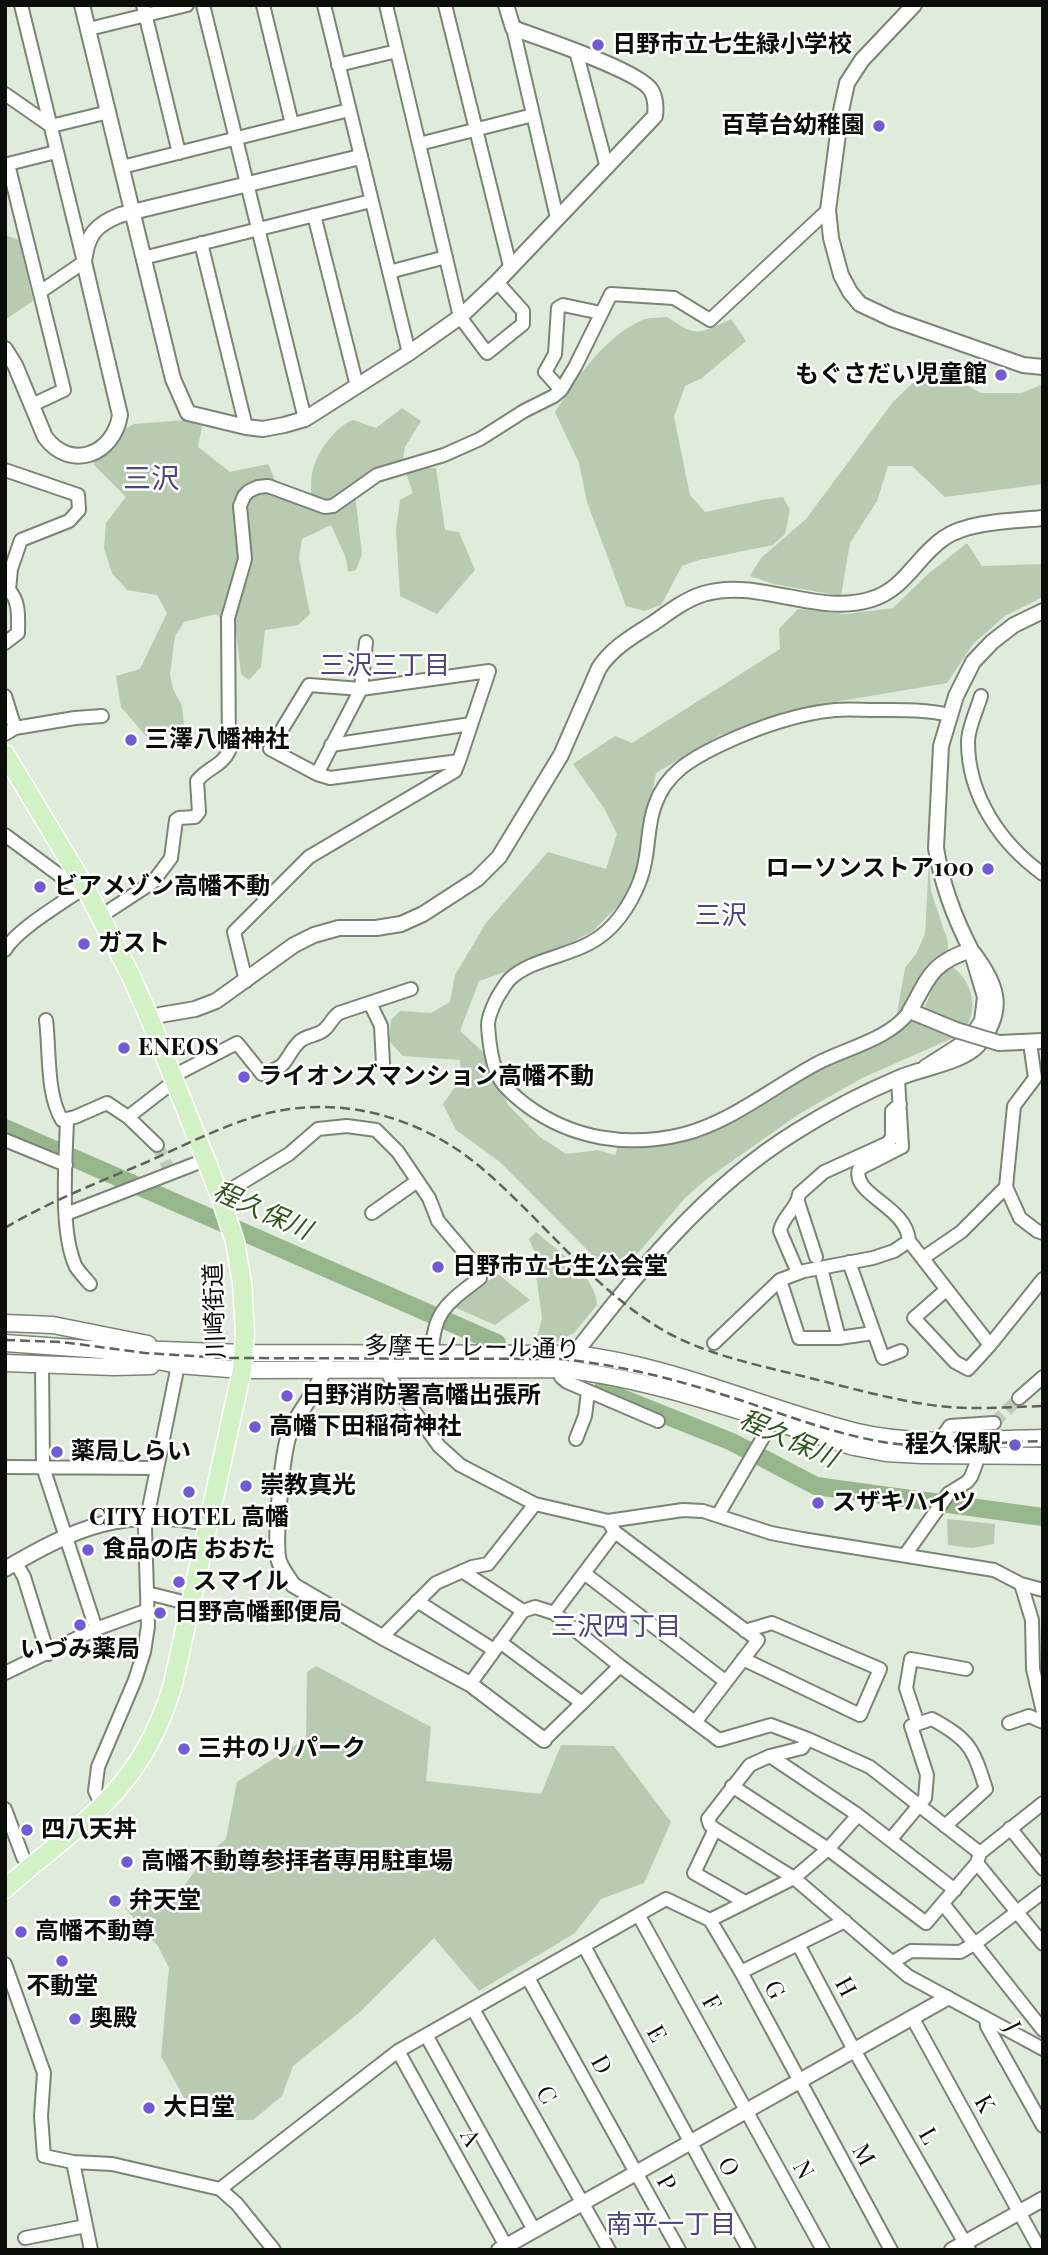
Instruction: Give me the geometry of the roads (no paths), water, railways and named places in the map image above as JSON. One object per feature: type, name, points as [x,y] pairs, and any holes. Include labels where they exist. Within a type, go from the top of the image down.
[{"type":"main road","name":"川崎街道","points":[[5,754],[101,916],[150,1018],[174,1079],[233,1235],[242,1283],[243,1361],[166,1708],[140,1759],[126,1779],[5,1889]]},
{"type":"main road","points":[[5,1323],[53,1325],[170,1350]]},
{"type":"main road","name":"多摩モノレール通り","points":[[5,1343],[102,1350],[170,1350],[324,1370],[563,1368],[655,1385],[854,1447],[886,1453],[945,1447],[978,1438],[1043,1438]]},
{"type":"main road","name":"多摩モノレール通り","points":[[102,1350],[178,1365],[326,1352],[574,1354],[660,1371],[858,1432],[945,1447],[978,1456],[1043,1456]]},
{"type":"main road","points":[[5,1363],[114,1367],[178,1365]]},
{"type":"street","points":[[5,348],[15,365],[45,437],[52,446],[67,455],[86,456],[105,446],[118,427],[120,415],[116,392],[21,5]]},
{"type":"street","points":[[82,5],[173,379],[183,406],[188,413],[263,429],[305,419],[460,317],[497,282],[655,116],[656,103],[651,90],[640,79],[576,51],[513,28]]},
{"type":"street","points":[[89,29],[144,10],[187,5]]},
{"type":"street","points":[[203,5],[305,419]]},
{"type":"street","points":[[263,5],[292,124]]},
{"type":"street","points":[[324,5],[409,353]]},
{"type":"street","points":[[386,5],[460,317],[487,353],[523,324],[523,311],[497,282]]},
{"type":"street","points":[[444,5],[510,266]]},
{"type":"street","points":[[506,5],[557,218]]},
{"type":"street","points":[[914,5],[862,60],[847,83],[828,210],[831,238],[841,275],[860,304],[892,319],[1023,365],[1043,367]]},
{"type":"street","points":[[144,10],[179,153]]},
{"type":"street","points":[[338,65],[397,51]]},
{"type":"street","points":[[576,51],[607,168]]},
{"type":"street","points":[[5,94],[51,126],[108,112]]},
{"type":"street","points":[[122,167],[349,110]]},
{"type":"street","points":[[419,144],[533,115]]},
{"type":"street","points":[[32,405],[65,390],[8,164],[56,152]]},
{"type":"street","points":[[40,292],[84,262],[86,247],[93,232],[105,221],[360,157]]},
{"type":"street","points":[[143,258],[370,201]]},
{"type":"street","points":[[101,916],[153,882],[171,858],[176,820],[195,817],[199,812],[197,781],[203,773],[221,763],[229,751],[228,618],[245,559],[240,518],[240,506],[244,496],[258,487],[268,486],[325,507],[333,506],[376,475],[444,455],[480,439],[561,390],[575,368],[611,294],[674,298],[710,320],[828,210]]},
{"type":"street","points":[[314,215],[356,386]]},
{"type":"street","points":[[201,243],[246,427]]},
{"type":"street","points":[[389,272],[446,257]]},
{"type":"street","points":[[561,390],[545,372],[555,354],[558,308],[563,305],[601,313]]},
{"type":"street","points":[[5,470],[78,495],[79,510],[69,521],[21,540],[7,590],[14,596],[18,607],[18,633],[5,643]]},
{"type":"street","points":[[150,1018],[200,1008],[216,1001],[306,938],[339,928],[376,928],[401,924],[450,897],[485,872],[504,849],[561,755],[602,664],[627,640],[688,600],[705,593],[734,590],[827,602],[852,603],[870,600],[899,584],[929,550],[952,533],[971,527],[1043,518]]},
{"type":"street","points":[[658,1421],[588,1392],[561,1377],[563,1368],[672,1237],[732,1178],[796,1131],[898,1079],[926,1068],[970,1039],[982,1021],[985,997],[971,950],[950,907],[936,848],[941,746],[949,715],[967,673],[978,657],[1003,632],[1043,611]]},
{"type":"street","points":[[317,774],[361,689],[366,642]]},
{"type":"street","points":[[246,981],[234,932],[309,857],[455,771],[459,761],[489,671],[361,689],[309,685],[271,749],[317,774],[330,778],[459,761]]},
{"type":"street","points":[[5,696],[10,731],[75,718],[102,716]]},
{"type":"street","points":[[981,696],[968,740],[974,780],[982,803],[995,827],[1029,864],[1043,874]]},
{"type":"street","points":[[949,715],[919,709],[836,710],[792,717],[753,730],[684,764],[667,780],[655,804],[640,883],[617,921],[606,932],[581,948],[534,966],[509,980],[495,1002],[488,1021],[490,1044],[500,1080],[516,1097],[543,1117],[586,1135],[617,1141],[648,1140],[684,1133],[733,1113],[818,1063],[892,1028],[910,1011],[932,971],[946,960],[971,950]]},
{"type":"street","points":[[331,745],[471,724]]},
{"type":"street","points":[[946,734],[968,740]]},
{"type":"street","points":[[5,835],[70,883],[85,887]]},
{"type":"street","points":[[5,950],[23,932],[85,887]]},
{"type":"street","points":[[128,1117],[197,1063],[237,1043],[262,1074],[275,1070],[282,1067],[298,1043],[324,1031],[332,1018],[340,1013],[411,989]]},
{"type":"street","points":[[370,1003],[381,1027],[383,1064]]},
{"type":"street","points":[[910,1011],[956,1030],[999,1043],[1037,1042],[1035,1078],[1014,1106],[1006,1187],[1020,1218],[1043,1233]]},
{"type":"street","points":[[46,1020],[49,1062],[57,1111],[62,1120],[107,1103],[128,1117],[157,1145]]},
{"type":"street","points":[[898,1079],[902,1147],[859,1169],[858,1178],[871,1196],[891,1208],[899,1218],[909,1241],[990,1345]]},
{"type":"street","points":[[839,1339],[818,1262],[799,1211],[799,1194],[824,1172],[888,1143],[892,1137],[892,1111],[900,1104]]},
{"type":"street","points":[[67,1119],[66,1213],[69,1260],[90,1284]]},
{"type":"street","points":[[223,1205],[318,1129],[347,1126],[376,1130],[398,1152],[429,1198],[438,1221],[477,1267],[480,1278],[443,1308],[436,1323],[432,1353]]},
{"type":"street","points":[[5,1140],[66,1165]]},
{"type":"street","points":[[66,1213],[153,1181],[169,1171],[205,1160]]},
{"type":"street","points":[[372,1213],[416,1182]]},
{"type":"street","points":[[923,1258],[961,1232],[1006,1187]]},
{"type":"street","points":[[798,1202],[780,1226],[798,1273]]},
{"type":"street","points":[[714,1343],[780,1280],[818,1262],[849,1262],[873,1258],[894,1251],[909,1241]]},
{"type":"street","points":[[849,1262],[883,1358],[901,1350]]},
{"type":"street","points":[[946,1290],[914,1318],[955,1362],[968,1369],[1043,1279]]},
{"type":"street","points":[[780,1280],[799,1338],[839,1339],[873,1333]]},
{"type":"street","points":[[326,1352],[324,1370],[318,1385],[286,1443],[277,1530],[278,1559],[293,1585],[470,1684],[544,1740],[620,1666]]},
{"type":"street","points":[[376,1352],[386,1363],[390,1378],[439,1446],[460,1465],[535,1504],[611,1527],[758,1640],[696,1721]]},
{"type":"street","points":[[42,1363],[43,1467],[96,1629]]},
{"type":"street","points":[[101,1804],[95,1791],[98,1767],[144,1652],[148,1626],[146,1518],[178,1365]]},
{"type":"street","points":[[1019,1398],[1043,1377]]},
{"type":"street","points":[[576,1439],[585,1416],[588,1392]]},
{"type":"street","points":[[718,1515],[772,1422]]},
{"type":"street","points":[[945,1447],[945,1433],[950,1426],[994,1423]]},
{"type":"street","points":[[905,1555],[947,1495],[967,1482],[975,1469],[978,1438]]},
{"type":"street","points":[[5,1467],[157,1468]]},
{"type":"street","points":[[382,1637],[436,1583],[462,1571],[488,1564],[535,1504]]},
{"type":"street","points":[[554,1613],[584,1573],[611,1527],[683,1510],[703,1511],[771,1533],[994,1570],[1021,1584],[1043,1590]]},
{"type":"street","points":[[48,1654],[24,1577],[10,1566],[65,1536],[106,1522],[146,1518],[208,1523]]},
{"type":"street","points":[[462,1571],[523,1611]]},
{"type":"street","points":[[584,1573],[725,1681]]},
{"type":"street","points":[[1021,1584],[1032,1620],[1033,1669],[1043,1712]]},
{"type":"street","points":[[147,1593],[191,1604]]},
{"type":"street","points":[[417,1601],[497,1646],[582,1703]]},
{"type":"street","points":[[470,1684],[523,1611],[534,1607],[554,1613],[719,1740],[771,1726],[808,1739],[870,1767],[919,1804],[979,1858],[1043,1944]]},
{"type":"street","points":[[5,1673],[96,1629],[148,1611]]},
{"type":"street","points":[[743,1659],[860,1715],[880,1669],[772,1623],[745,1631]]},
{"type":"street","points":[[918,1724],[906,1688],[911,1659],[966,1669]]},
{"type":"street","points":[[1009,1723],[1029,1716],[1043,1722]]},
{"type":"street","points":[[891,1839],[925,1798],[927,1775],[911,1727],[932,1719],[958,1734],[976,1758],[986,1789],[945,1826]]},
{"type":"street","points":[[808,1739],[802,1748],[770,1756],[750,1765],[708,1819],[710,1825],[793,1878],[908,1976],[986,2019],[1040,2039]]},
{"type":"street","points":[[770,1756],[858,1815],[955,1890]]},
{"type":"street","points":[[732,1786],[828,1849],[926,1923],[944,1905],[979,1858],[1010,1828],[1043,1803]]},
{"type":"street","points":[[5,1809],[29,1867]]},
{"type":"street","points":[[220,2189],[398,2051],[666,1899],[710,1920],[793,1878],[828,1849],[858,1815]]},
{"type":"street","points":[[1010,1828],[1043,1870]]},
{"type":"street","points":[[715,1829],[694,1873],[745,1902]]},
{"type":"street","points":[[893,1962],[911,1951],[960,1952],[1043,1892]]},
{"type":"street","points":[[944,1905],[976,1943],[1040,2039]]},
{"type":"street","name":"F","points":[[639,1916],[746,2110]]},
{"type":"street","name":"G","points":[[710,1920],[799,2081]]},
{"type":"street","points":[[741,1972],[845,1921]]},
{"type":"street","name":"H","points":[[798,1944],[854,2050]]},
{"type":"street","name":"E","points":[[584,1947],[691,2142]]},
{"type":"street","points":[[5,1964],[44,2073],[41,2116],[44,2156],[73,2162],[112,2164],[220,2189],[237,2204],[274,2250]]},
{"type":"street","name":"D","points":[[528,1978],[636,2173]]},
{"type":"street","points":[[506,2249],[534,2230],[947,1998]]},
{"type":"street","name":"C","points":[[473,2009],[608,2250]]},
{"type":"street","name":"K","points":[[912,2017],[1040,2250]]},
{"type":"street","name":"J","points":[[986,2019],[987,2026],[1043,2126]]},
{"type":"street","points":[[426,2035],[534,2230]]},
{"type":"street","name":"L","points":[[854,2050],[962,2247]]},
{"type":"street","name":"A","points":[[398,2051],[506,2249]]},
{"type":"street","name":"M","points":[[799,2081],[891,2250]]},
{"type":"street","name":"N","points":[[746,2110],[823,2250]]},
{"type":"street","name":"O","points":[[691,2142],[750,2250]]},
{"type":"street","points":[[73,2162],[91,2250]]},
{"type":"street","name":"P","points":[[636,2173],[679,2250]]},
{"type":"street","points":[[962,2247],[1043,2199]]},
{"type":"street","points":[[25,2238],[86,2226]]},
{"type":"waterway","name":"程久保川","points":[[5,1128],[497,1343]]},
{"type":"waterway","name":"程久保川","points":[[602,1390],[732,1442],[816,1486],[1043,1517]]},
{"type":"tunnel","points":[[157,1145],[168,1167]]},
{"type":"tunnel","points":[[994,1423],[1019,1398]]},
{"type":"railway","points":[[5,1228],[75,1192],[249,1119],[294,1109],[353,1109],[410,1124],[462,1153],[507,1191],[591,1274],[636,1313],[661,1329],[697,1346],[755,1365],[923,1404],[964,1408],[1043,1406]]},
{"type":"railway","points":[[5,1340],[62,1342],[145,1353],[224,1358],[560,1359],[607,1365],[677,1381],[865,1439],[923,1446],[1043,1441]]},
{"type":"place","name":"日野市立七生緑小学校","points":[[598,45]]},
{"type":"place","name":"百草台幼稚園","points":[[879,126]]},
{"type":"place","name":"もぐさだい児童館","points":[[1001,375]]},
{"type":"place","name":"三澤八幡神社","points":[[131,740]]},
{"type":"place","name":"ローソンストア100","points":[[988,869]]},
{"type":"place","name":"ビアメゾン高幡不動","points":[[40,887]]},
{"type":"place","name":"ガスト","points":[[84,944]]},
{"type":"place","name":"ENEOS","points":[[124,1048]]},
{"type":"place","name":"ライオンズマンション高幡不動","points":[[244,1077]]},
{"type":"place","name":"日野市立七生公会堂","points":[[438,1267]]},
{"type":"place","name":"日野消防署高幡出張所","points":[[287,1396]]},
{"type":"place","name":"高幡下田稲荷神社","points":[[255,1427]]},
{"type":"place","name":"程久保駅","points":[[1015,1445]]},
{"type":"place","name":"薬局しらい","points":[[57,1452]]},
{"type":"place","name":"崇教真光","points":[[246,1486]]},
{"type":"place","name":"CITY HOTEL 高幡","points":[[189,1492]]},
{"type":"place","name":"スザキハイツ","points":[[818,1503]]},
{"type":"place","name":"食品の店 おおた","points":[[88,1550]]},
{"type":"place","name":"スマイル","points":[[179,1582]]},
{"type":"place","name":"日野高幡郵便局","points":[[160,1613]]},
{"type":"place","name":"いづみ薬局","points":[[80,1625]]},
{"type":"place","name":"三井のリパーク","points":[[184,1749]]},
{"type":"place","name":"四八天丼","points":[[27,1830]]},
{"type":"place","name":"高幡不動尊参拝者専用駐車場","points":[[127,1862]]},
{"type":"place","name":"弁天堂","points":[[115,1901]]},
{"type":"place","name":"高幡不動尊","points":[[21,1932]]},
{"type":"place","name":"不動堂","points":[[62,1961]]},
{"type":"place","name":"奥殿","points":[[75,2019]]},
{"type":"place","name":"大日堂","points":[[149,2108]]},
{"type":"district","name":"三沢","points":[[151,479]]},
{"type":"district","name":"三沢三丁目","points":[[385,666]]},
{"type":"district","name":"三沢","points":[[721,916]]},
{"type":"district","name":"三沢四丁目","points":[[616,1627]]},
{"type":"district","name":"南平一丁目","points":[[671,2225]]}]
